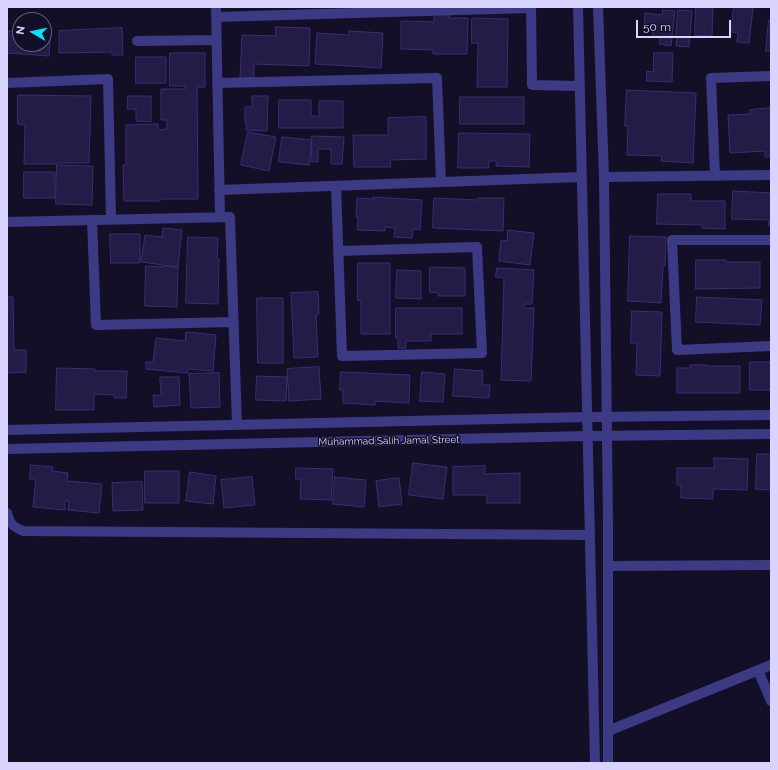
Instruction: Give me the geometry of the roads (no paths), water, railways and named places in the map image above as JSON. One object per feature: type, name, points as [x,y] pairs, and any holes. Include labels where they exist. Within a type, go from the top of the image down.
[{"type":"street","points":[[220,217],[216,12],[531,7],[532,85],[580,86]]},
{"type":"street","points":[[578,7],[595,763]]},
{"type":"street","points":[[598,7],[604,177],[607,417],[608,763]]},
{"type":"street","points":[[138,42],[216,40]]},
{"type":"street","points":[[715,176],[711,78],[771,76]]},
{"type":"street","points":[[217,83],[437,78],[441,182]]},
{"type":"street","points":[[7,83],[108,79],[111,219]]},
{"type":"street","points":[[604,177],[771,175]]},
{"type":"street","points":[[219,190],[582,177]]},
{"type":"street","points":[[336,186],[338,251],[342,356],[482,353],[476,247],[338,251]]},
{"type":"street","points":[[7,222],[230,217],[237,425]]},
{"type":"street","points":[[92,220],[96,325],[234,322]]},
{"type":"street","points":[[771,240],[672,240],[677,350],[771,346]]},
{"type":"street","name":"Muhammad Salih Jamal Street","points":[[7,430],[587,417],[771,415]]},
{"type":"street","name":"Muhammad Salih Jamal Street","points":[[7,449],[587,436],[771,434]]},
{"type":"street","points":[[7,513],[9,520],[14,527],[23,531],[590,535]]},
{"type":"street","points":[[608,566],[771,565]]},
{"type":"street","points":[[608,732],[771,665]]},
{"type":"street","points":[[758,670],[771,701]]}]
